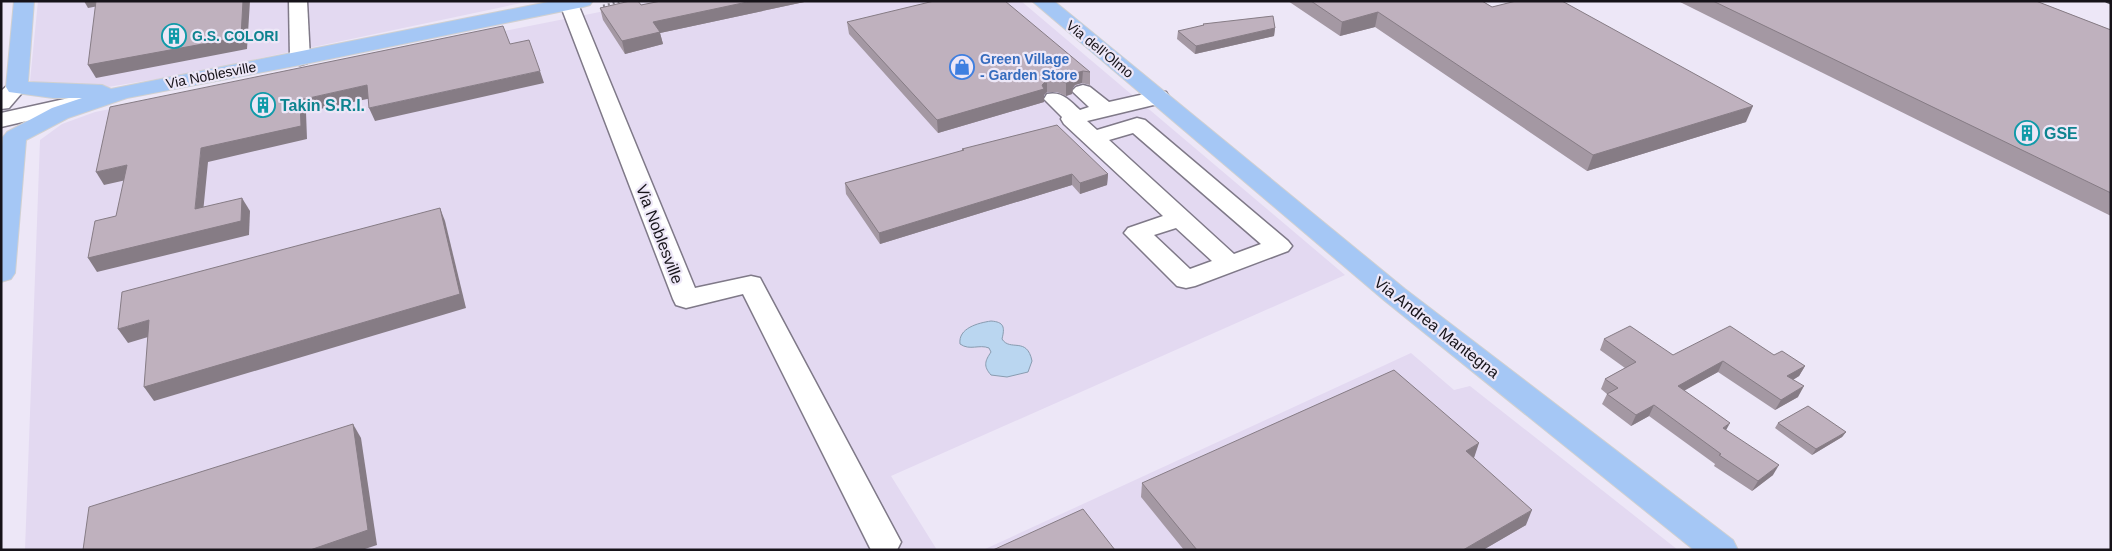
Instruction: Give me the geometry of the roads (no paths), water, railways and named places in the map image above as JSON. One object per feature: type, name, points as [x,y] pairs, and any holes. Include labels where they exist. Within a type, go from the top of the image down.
[{"type":"main road","points":[[17,87],[24,1]]},
{"type":"main road","name":"Via dell'Olmo","points":[[1042,1],[1158,97]]},
{"type":"main road","name":"Via Noblesville","points":[[6,131],[122,92],[300,59],[576,3]]},
{"type":"main road","name":"Via Noblesville","points":[[17,87],[70,92],[122,92]]},
{"type":"main road","name":"Via Andrea Mantegna","points":[[1158,97],[1395,295],[1720,550]]},
{"type":"main road","points":[[1,273],[6,131]]},
{"type":"street","points":[[298,1],[300,59]]},
{"type":"street","name":"Via Noblesville","points":[[576,3],[686,299],[751,284],[884,542]]},
{"type":"street","points":[[1,103],[17,87]]},
{"type":"street","points":[[1083,91],[1137,125],[1279,246],[1186,280],[1137,233],[1180,218]]},
{"type":"street","points":[[1158,97],[1072,119],[1230,264]]},
{"type":"street","points":[[1055,99],[1076,118]]},
{"type":"street","points":[[1093,138],[1137,125]]},
{"type":"water","points":[[991,321],[1003,326],[1002,339],[1005,343],[1022,346],[1030,353],[1032,361],[1028,372],[1007,377],[991,375],[986,366],[986,361],[991,352],[989,348],[967,347],[960,344],[962,334],[970,327]]},
{"type":"railway","points":[[2106,1],[2111,3]]},
{"type":"place","name":"G.S. COLORI","points":[[174,36]]},
{"type":"place","name":"Green Village - Garden Store","points":[[962,67]]},
{"type":"place","name":"Takin S.R.l.","points":[[263,105]]},
{"type":"place","name":"GSE","points":[[2027,133]]}]
